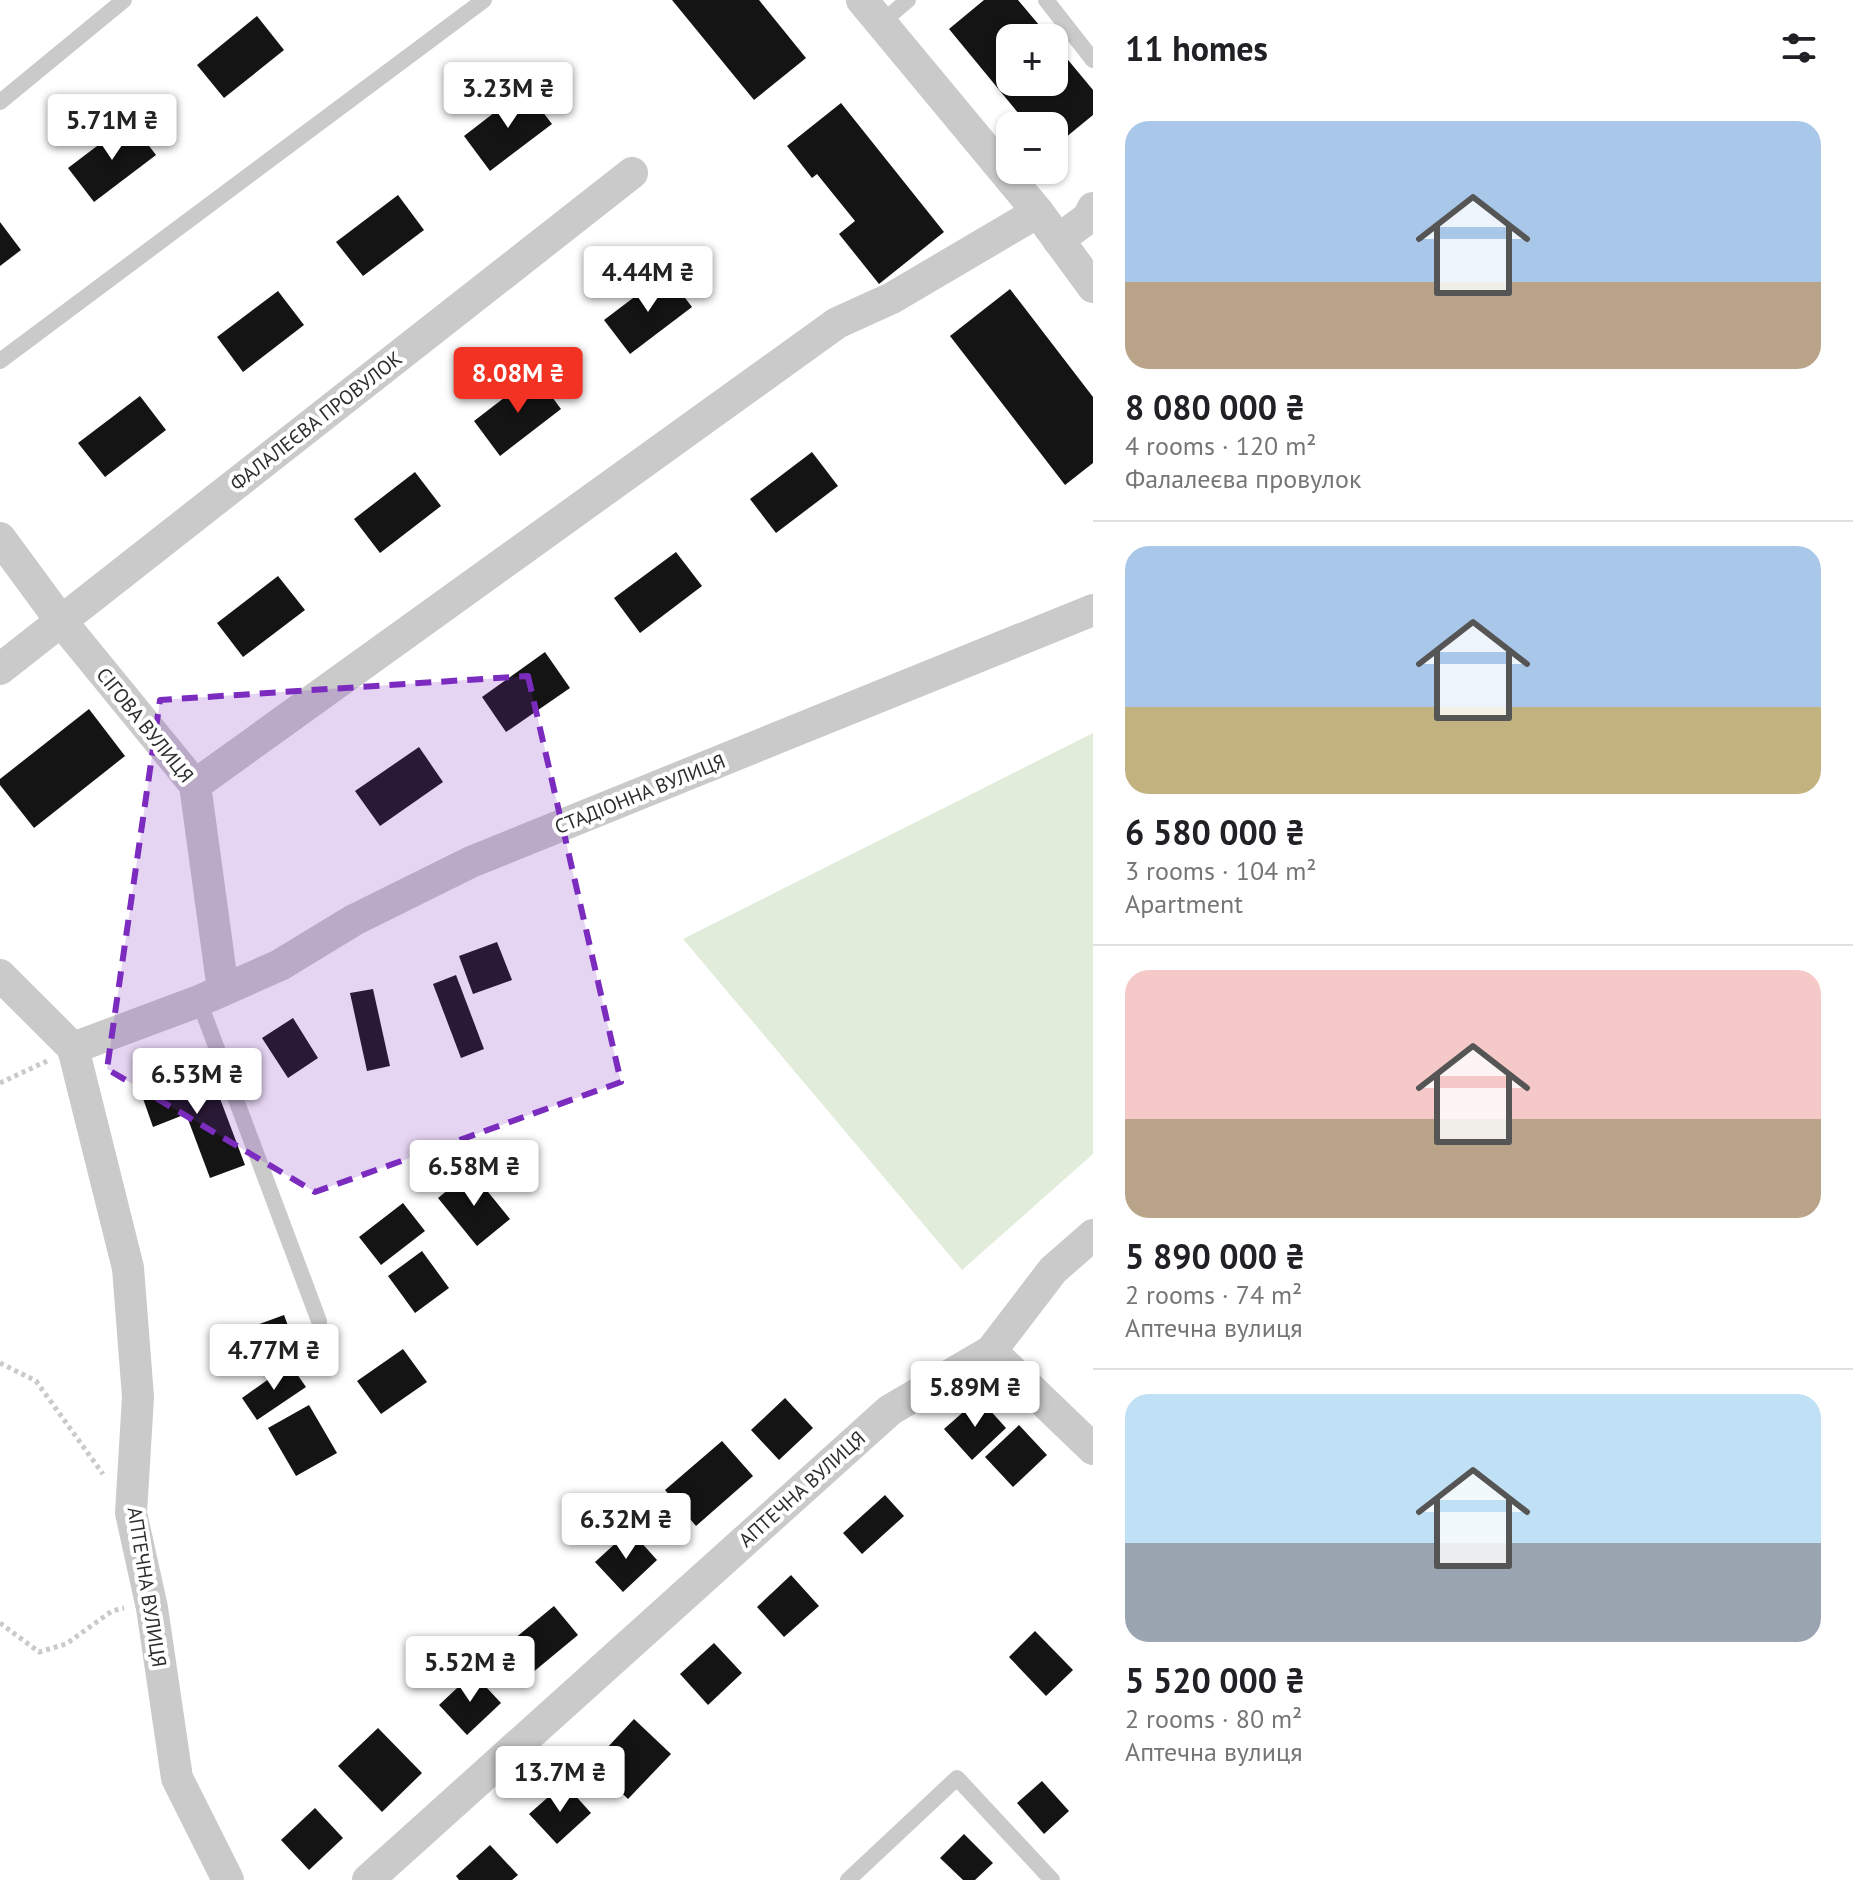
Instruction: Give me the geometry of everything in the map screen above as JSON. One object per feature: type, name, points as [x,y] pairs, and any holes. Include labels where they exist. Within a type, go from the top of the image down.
[{"type":"street","points":[[872,11],[1038,212],[1093,287]]},
{"type":"street","name":"ФАЛАЛЕЄВА ПРОВУЛОК","points":[[0,669],[632,173]]},
{"type":"street","points":[[1058,240],[1088,218],[1093,208]]},
{"type":"street","points":[[195,785],[837,323],[892,298],[1038,212]]},
{"type":"street","name":"СІГОВА ВУЛИЦЯ","points":[[0,538],[61,621],[195,785],[211,996]]},
{"type":"street","name":"СТАДІОННА ВУЛИЦЯ","points":[[73,1048],[211,996],[280,965],[354,920],[471,862],[1093,610]]},
{"type":"street","points":[[0,975],[73,1048]]},
{"type":"street","name":"АПТЕЧНА ВУЛИЦЯ","points":[[73,1048],[128,1268],[138,1397],[131,1513],[152,1608],[177,1778],[228,1880]]},
{"type":"street","name":"АПТЕЧНА ВУЛИЦЯ","points":[[368,1880],[890,1410],[991,1351],[1053,1270],[1093,1235]]},
{"type":"street","points":[[991,1351],[1093,1449]]},
{"type":"lane","points":[[0,102],[124,0]]},
{"type":"lane","points":[[0,361],[484,0]]},
{"type":"lane","points":[[872,11],[908,0]]},
{"type":"lane","points":[[1046,0],[1093,60]]},
{"type":"lane","points":[[211,996],[319,1321]]},
{"type":"lane","points":[[848,1880],[957,1778],[1052,1880]]},
{"type":"path","points":[[0,1083],[73,1048]]},
{"type":"path","points":[[0,1363],[36,1381],[131,1513]]},
{"type":"path","points":[[0,1623],[39,1652],[66,1644],[112,1611],[131,1606],[152,1608]]},
{"type":"highlighted area","points":[[528,676],[621,1082],[315,1192],[107,1069],[160,700]]},
{"type":"green space","points":[[1093,733],[1093,1154],[962,1270],[683,939]]},
{"type":"building","points":[[672,0],[759,0],[806,58],[754,100]]},
{"type":"building","points":[[984,0],[1018,0],[1038,24],[996,24],[996,86],[949,29]]},
{"type":"building","points":[[257,16],[284,50],[224,98],[197,65]]},
{"type":"building","points":[[1068,60],[1093,90],[1093,115],[1068,136],[1068,112],[1017,112],[1004,96],[1068,96]]},
{"type":"building","points":[[525,89],[552,124],[490,171],[464,136]]},
{"type":"building","points":[[841,103],[944,232],[879,284],[839,234],[855,221],[817,174],[812,178],[787,146]]},
{"type":"building","points":[[130,121],[156,155],[94,202],[68,168]]},
{"type":"building","points":[[398,195],[424,230],[363,276],[336,242]]},
{"type":"building","points":[[0,222],[21,250],[0,266]]},
{"type":"building","points":[[666,273],[692,307],[630,354],[604,320]]},
{"type":"building","points":[[1010,289],[1093,397],[1093,463],[1065,485],[950,336]]},
{"type":"building","points":[[278,291],[304,325],[243,372],[217,337]]},
{"type":"building","points":[[535,374],[561,409],[500,456],[474,421]]},
{"type":"building","points":[[140,396],[166,430],[105,477],[78,443]]},
{"type":"building","points":[[812,452],[838,486],[776,533],[750,499]]},
{"type":"building","points":[[415,472],[441,506],[380,553],[354,519]]},
{"type":"building","points":[[676,552],[702,586],[640,633],[614,598]]},
{"type":"building","points":[[278,576],[305,610],[243,657],[217,623]]},
{"type":"building","points":[[545,652],[570,688],[506,732],[482,697]]},
{"type":"building","points":[[89,709],[125,756],[34,828],[0,785],[0,779]]},
{"type":"building","points":[[419,747],[443,782],[380,826],[355,791]]},
{"type":"building","points":[[497,942],[512,980],[473,994],[459,956]]},
{"type":"building","points":[[456,975],[484,1049],[461,1058],[433,984]]},
{"type":"building","points":[[373,989],[390,1066],[367,1071],[350,993]]},
{"type":"building","points":[[293,1018],[318,1058],[288,1078],[262,1038]]},
{"type":"building","points":[[207,1064],[245,1165],[210,1178],[186,1114],[153,1127],[140,1090]]},
{"type":"building","points":[[471,1171],[510,1219],[477,1246],[438,1198]]},
{"type":"building","points":[[403,1203],[425,1231],[381,1265],[359,1237]]},
{"type":"building","points":[[422,1251],[449,1288],[415,1313],[388,1276]]},
{"type":"building","points":[[284,1315],[297,1350],[253,1366],[240,1331]]},
{"type":"building","points":[[403,1349],[427,1382],[381,1414],[357,1381]]},
{"type":"building","points":[[290,1364],[306,1387],[257,1420],[242,1398]]},
{"type":"building","points":[[785,1398],[813,1428],[779,1460],[751,1430]]},
{"type":"building","points":[[979,1398],[1006,1428],[972,1460],[944,1429]]},
{"type":"building","points":[[309,1405],[337,1453],[296,1476],[268,1428]]},
{"type":"building","points":[[1019,1425],[1047,1455],[1013,1487],[985,1457]]},
{"type":"building","points":[[722,1441],[753,1476],[696,1526],[665,1490]]},
{"type":"building","points":[[885,1495],[904,1516],[862,1554],[843,1533]]},
{"type":"building","points":[[630,1530],[657,1560],[623,1592],[595,1562]]},
{"type":"building","points":[[791,1575],[819,1606],[784,1637],[757,1607]]},
{"type":"building","points":[[554,1606],[578,1635],[526,1678],[502,1649]]},
{"type":"building","points":[[1035,1631],[1073,1670],[1046,1696],[1009,1657]]},
{"type":"building","points":[[714,1643],[742,1673],[708,1705],[680,1674]]},
{"type":"building","points":[[473,1673],[501,1703],[467,1735],[439,1705]]},
{"type":"building","points":[[634,1719],[671,1754],[628,1799],[592,1764]]},
{"type":"building","points":[[378,1728],[422,1773],[382,1812],[338,1766]]},
{"type":"building","points":[[1042,1781],[1069,1811],[1044,1834],[1017,1803]]},
{"type":"building","points":[[564,1783],[591,1813],[557,1844],[529,1814]]},
{"type":"building","points":[[315,1808],[343,1838],[309,1870],[281,1840]]},
{"type":"building","points":[[964,1834],[993,1863],[975,1880],[963,1880],[940,1858]]},
{"type":"building","points":[[490,1845],[518,1875],[512,1880],[459,1880],[456,1876]]}]
